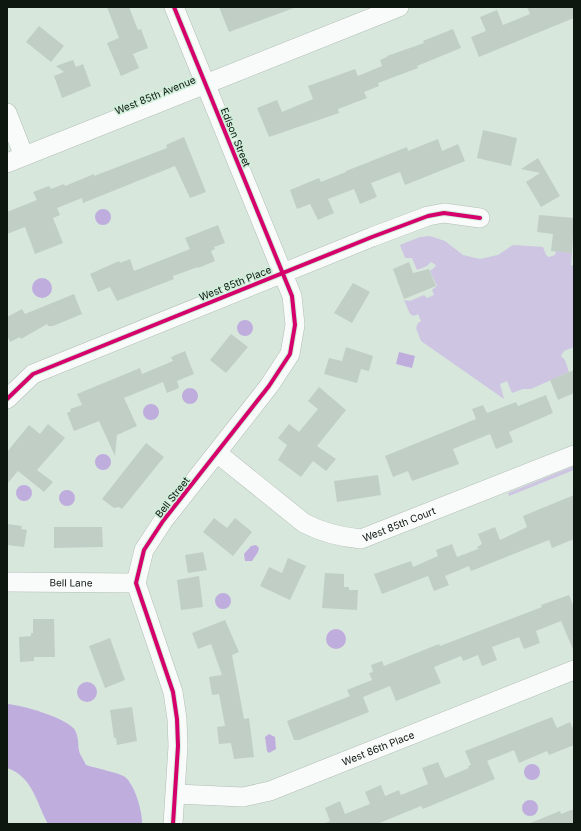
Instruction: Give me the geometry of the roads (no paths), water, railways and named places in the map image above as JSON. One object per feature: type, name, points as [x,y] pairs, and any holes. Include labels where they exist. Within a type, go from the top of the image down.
[{"type":"street","name":"Edison Street","points":[[174,7],[283,272]]},
{"type":"street","name":"West 85th Avenue","points":[[16,160],[399,7]]},
{"type":"street","points":[[7,113],[16,160]]},
{"type":"street","name":"West 85th Place","points":[[7,399],[33,374],[283,272],[428,216],[444,213],[480,218]]},
{"type":"street","name":"Bell Street","points":[[136,583],[144,550],[163,521],[269,386],[290,354],[295,325],[292,296],[283,272]]},
{"type":"street","name":"West 85th Court","points":[[217,453],[304,523],[319,531],[337,536],[361,539],[574,455]]},
{"type":"street","name":"Bell Lane","points":[[7,582],[136,583]]},
{"type":"street","points":[[136,583],[173,692],[177,719],[178,746],[173,824]]},
{"type":"street","name":"West 86th Place","points":[[176,794],[243,797],[270,791],[574,670]]}]
